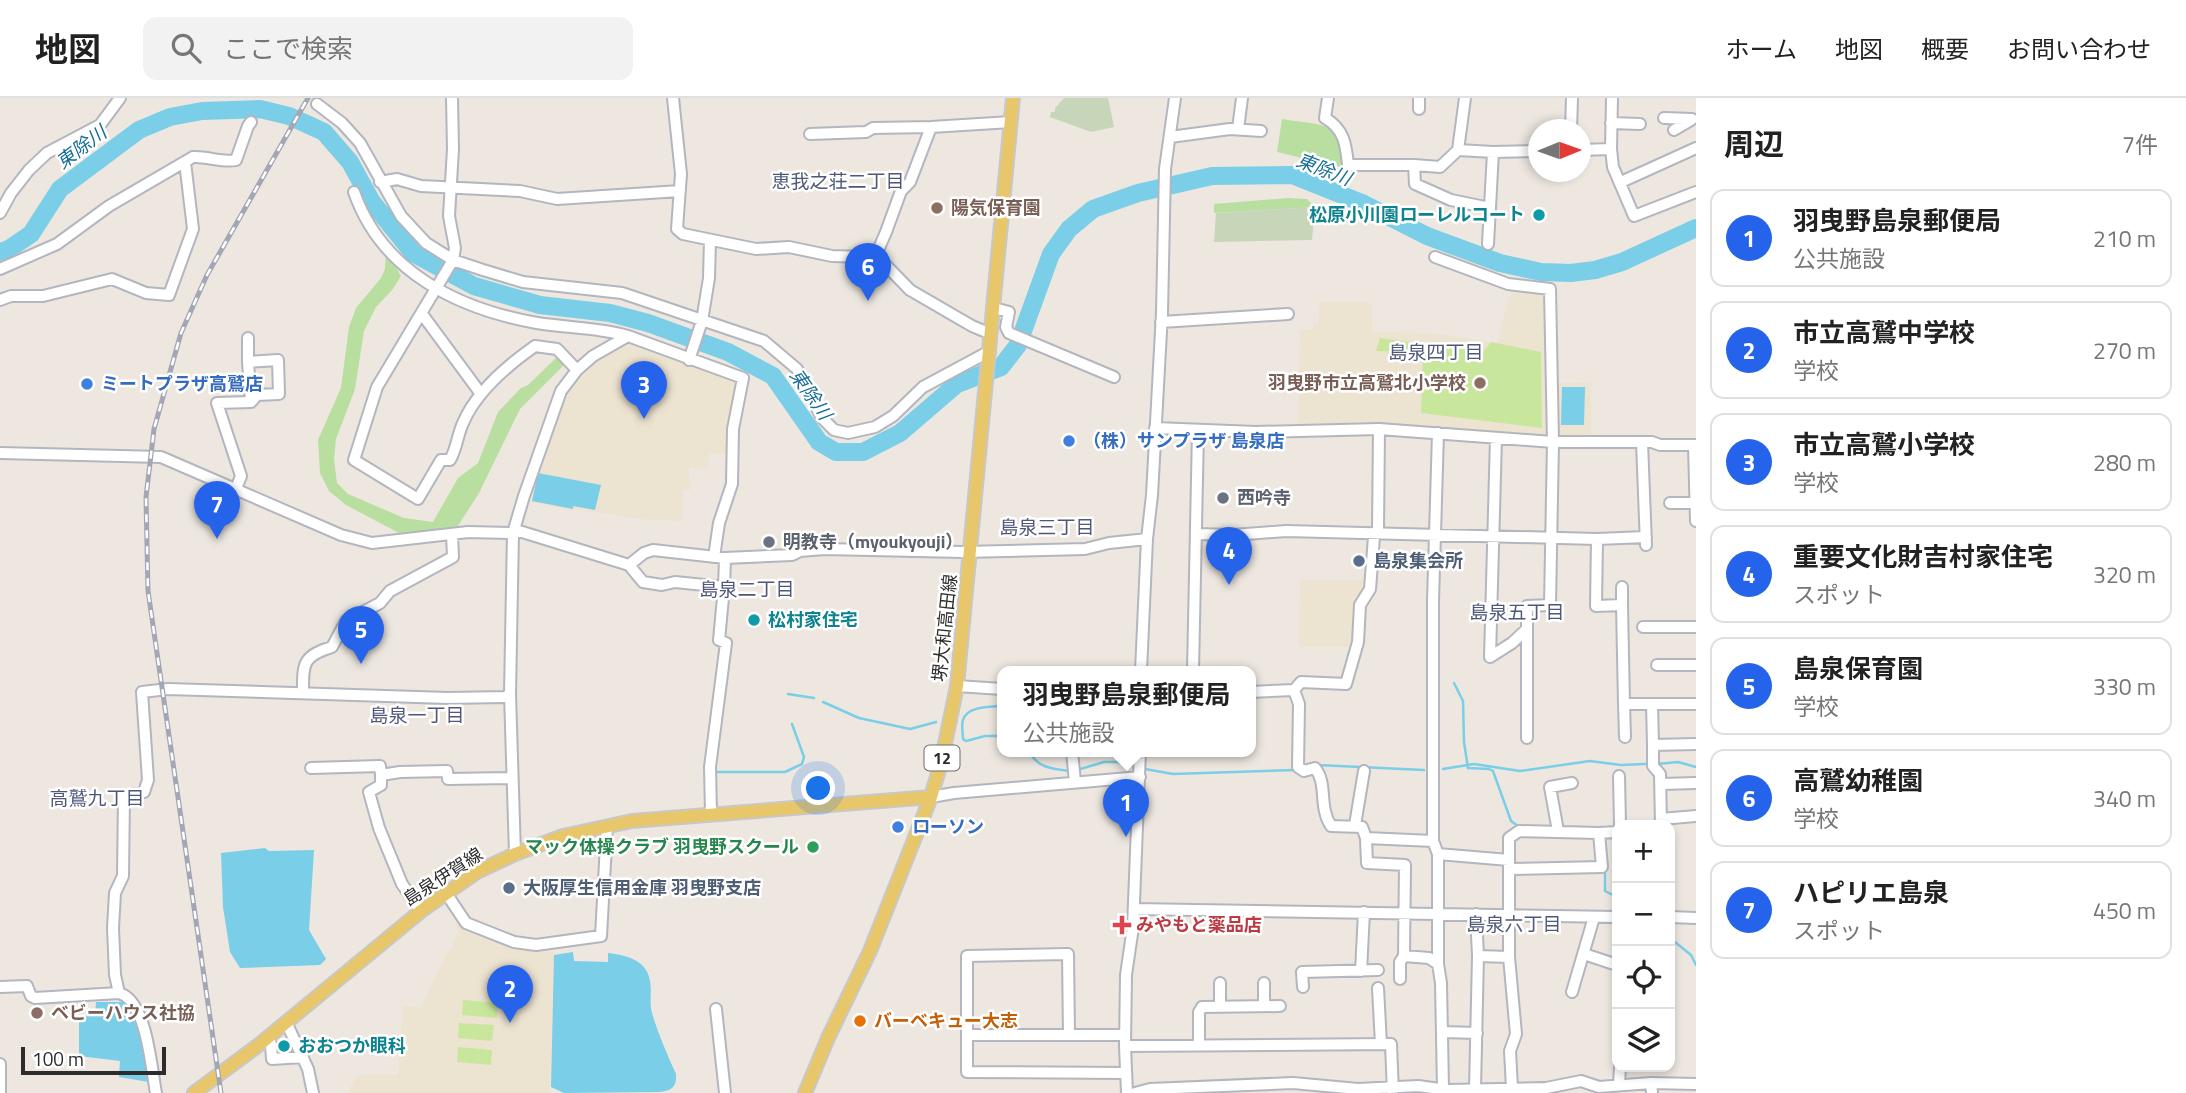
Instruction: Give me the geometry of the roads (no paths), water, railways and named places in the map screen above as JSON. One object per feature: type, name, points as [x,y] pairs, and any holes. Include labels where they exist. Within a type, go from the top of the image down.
[{"type":"main road","name":"堺大和高田線","points":[[805,1093],[870,951],[931,797],[941,763],[957,686],[1013,98]]},
{"type":"main road","name":"島泉伊賀線","points":[[194,1093],[267,1038],[421,911],[477,872],[515,854],[564,836],[607,825],[931,797]]},
{"type":"street","points":[[0,213],[29,170],[47,153],[100,125],[120,98]]},
{"type":"street","points":[[452,98],[453,149],[449,216],[455,248],[453,260],[439,289],[377,387],[354,460],[418,499],[441,460],[450,460],[457,448],[462,425],[475,401],[522,356],[535,346],[557,349],[577,370]]},
{"type":"street","points":[[673,98],[681,174],[677,229],[682,234],[756,249],[789,247],[832,256],[876,255]]},
{"type":"street","points":[[1141,666],[1161,322],[1165,169],[1175,98]]},
{"type":"street","points":[[1238,129],[1242,98]]},
{"type":"street","points":[[1328,98],[1325,118],[1338,126],[1346,145],[1348,165],[1440,167],[1458,150],[1465,98]]},
{"type":"street","points":[[1571,119],[1572,98]]},
{"type":"street","points":[[1612,98],[1613,167],[1634,216],[1696,192]]},
{"type":"street","points":[[317,104],[342,123],[360,143],[401,216],[426,243],[453,260],[523,282],[622,293],[764,341],[797,369],[822,418],[834,430],[848,433],[875,427],[893,416],[923,387],[989,355]]},
{"type":"street","points":[[1664,118],[1694,118]]},
{"type":"street","points":[[1674,130],[1694,118]]},
{"type":"street","points":[[0,269],[57,244],[100,212],[193,157],[236,160],[251,122]]},
{"type":"street","points":[[810,134],[866,132],[873,128],[1011,122]]},
{"type":"street","points":[[1611,123],[1640,124]]},
{"type":"street","points":[[876,255],[901,191],[910,182],[931,127]]},
{"type":"street","points":[[1170,136],[1238,129],[1261,131]]},
{"type":"street","points":[[1620,182],[1696,148]]},
{"type":"street","points":[[1591,150],[1611,149]]},
{"type":"street","points":[[1458,150],[1528,151]]},
{"type":"street","points":[[1488,244],[1493,152]]},
{"type":"street","points":[[0,300],[11,296],[43,296],[112,279],[146,293],[169,295],[193,229],[185,162]]},
{"type":"street","points":[[1414,165],[1415,184],[1451,200],[1490,208]]},
{"type":"street","points":[[380,182],[397,179],[421,186],[520,191],[557,199],[680,191]]},
{"type":"street","points":[[354,192],[369,226],[399,262],[414,276],[439,289],[519,319],[606,330],[743,378],[733,429],[732,484],[719,523],[719,557],[723,586],[719,640],[726,643],[709,767],[711,814]]},
{"type":"street","points":[[690,358],[702,321],[709,278],[710,240]]},
{"type":"street","points":[[876,255],[910,290],[991,334]]},
{"type":"street","points":[[1435,257],[1508,284],[1550,289],[1553,442],[1550,605],[1527,606],[1527,738]]},
{"type":"street","points":[[994,308],[1009,312],[1006,327],[1009,333],[1114,377]]},
{"type":"street","points":[[422,314],[481,394]]},
{"type":"street","points":[[1161,322],[1288,314]]},
{"type":"street","points":[[515,854],[510,694],[513,533],[561,391],[577,370],[593,356],[628,337]]},
{"type":"street","points":[[248,338],[251,402]]},
{"type":"street","points":[[236,489],[241,476],[217,403],[251,402],[257,395],[279,394],[278,360],[248,362]]},
{"type":"street","points":[[1155,428],[1278,432],[1379,429],[1553,442],[1695,445],[1696,521]]},
{"type":"street","points":[[1256,692],[1294,690],[1301,682],[1346,684],[1358,642],[1360,605],[1370,589],[1374,537],[1377,533],[1379,429]]},
{"type":"street","points":[[1193,666],[1198,431]]},
{"type":"street","points":[[1438,433],[1432,669],[1433,841],[1438,855],[1438,964],[1446,1091]]},
{"type":"street","points":[[1496,438],[1490,657],[1527,629]]},
{"type":"street","points":[[1197,534],[1233,535],[1286,531],[1646,541],[1642,442]]},
{"type":"street","points":[[0,453],[161,457],[358,540],[372,543],[468,532],[520,531],[629,565],[643,582],[723,586]]},
{"type":"street","points":[[1670,503],[1696,503]]},
{"type":"street","points":[[303,693],[303,668],[307,659],[315,652],[332,647],[346,621],[354,615],[380,603],[390,591],[453,557],[452,534]]},
{"type":"street","points":[[629,565],[644,553],[653,550],[719,557],[792,555],[800,551],[824,549],[971,552],[1085,549],[1147,539]]},
{"type":"street","points":[[1597,539],[1597,606],[1622,606]]},
{"type":"street","points":[[1622,587],[1625,737]]},
{"type":"street","points":[[1643,627],[1696,627]]},
{"type":"street","points":[[1657,665],[1696,665]]},
{"type":"street","points":[[957,686],[997,689]]},
{"type":"street","points":[[119,993],[115,975],[113,928],[115,893],[123,876],[124,866],[124,796],[144,792],[148,780],[142,692],[169,689],[448,698],[505,697],[510,694]]},
{"type":"street","points":[[1294,690],[1299,704],[1298,767],[1304,771],[1315,768],[1321,775],[1324,816],[1331,825],[1362,827],[1366,838],[1367,863],[1405,865],[1404,956],[1400,962],[1400,979]]},
{"type":"street","points":[[1624,704],[1696,704]]},
{"type":"street","points":[[1652,704],[1653,766],[1660,774],[1661,820]]},
{"type":"street","points":[[1653,745],[1696,744]]},
{"type":"street","points":[[1073,757],[1075,782]]},
{"type":"street","points":[[1127,1093],[1126,975],[1134,909],[1140,757]]},
{"type":"street","points":[[311,768],[380,766],[381,785],[369,792],[379,828],[402,884],[421,911]]},
{"type":"street","points":[[381,775],[447,771],[448,779],[512,778]]},
{"type":"street","points":[[1355,825],[1364,771]]},
{"type":"street","points":[[1619,776],[1620,820]]},
{"type":"street","points":[[931,797],[1140,777]]},
{"type":"street","points":[[1558,831],[1550,787],[1572,783]]},
{"type":"street","points":[[1661,783],[1696,783]]},
{"type":"street","points":[[1673,820],[1696,816]]},
{"type":"street","points":[[446,893],[466,923],[514,942],[536,945],[601,936],[607,825]]},
{"type":"street","points":[[1512,1088],[1510,1051],[1516,1034],[1509,957],[1509,838],[1520,831],[1612,832]]},
{"type":"street","points":[[1438,855],[1509,864],[1602,867],[1599,832]]},
{"type":"street","points":[[1366,838],[1433,841]]},
{"type":"street","points":[[1134,909],[1612,917]]},
{"type":"street","points":[[1361,971],[1364,912]]},
{"type":"street","points":[[1475,1089],[1478,956],[1476,914]]},
{"type":"street","points":[[1572,992],[1594,917]]},
{"type":"street","points":[[1675,917],[1696,918]]},
{"type":"street","points":[[1069,1035],[1068,954],[967,956],[967,1072],[1126,1073]]},
{"type":"street","points":[[1584,954],[1612,963]]},
{"type":"street","points":[[1404,956],[1429,958],[1438,964]]},
{"type":"street","points":[[1478,956],[1509,957]]},
{"type":"street","points":[[1303,987],[1302,972],[1378,970]]},
{"type":"street","points":[[1220,982],[1220,1006]]},
{"type":"street","points":[[1264,983],[1264,1006]]},
{"type":"street","points":[[0,988],[27,986],[31,996],[35,998],[119,993],[132,999],[141,1016],[156,1093]]},
{"type":"street","points":[[1378,988],[1381,1044]]},
{"type":"street","points":[[1199,1045],[1199,1012],[1202,1007],[1280,1006]]},
{"type":"street","points":[[716,1009],[725,1093]]},
{"type":"street","points":[[286,1022],[308,1069],[313,1093]]},
{"type":"street","points":[[1443,1032],[1477,1033]]},
{"type":"street","points":[[967,1035],[1069,1035],[1199,1045],[1391,1044],[1392,1090]]},
{"type":"street","points":[[267,1038],[271,1044],[272,1059],[303,1057]]},
{"type":"street","points":[[0,1064],[0,1093]]},
{"type":"street","points":[[1619,1084],[1620,1072]]},
{"type":"street","points":[[1135,1093],[1287,1088],[1392,1090],[1418,1086],[1446,1091],[1493,1091],[1512,1088],[1546,1091],[1581,1081],[1599,1090],[1619,1084],[1651,1088],[1696,1084]]},
{"type":"water","points":[[1562,387],[1585,387],[1584,425],[1561,425]]},
{"type":"water","points":[[538,473],[601,485],[595,510],[573,506],[573,509],[532,501]]},
{"type":"water","points":[[265,848],[269,851],[314,850],[309,930],[326,959],[320,965],[240,968],[230,952],[223,907],[221,853]]},
{"type":"water","points":[[573,952],[574,961],[608,962],[608,953],[628,957],[645,968],[650,981],[652,1013],[676,1074],[674,1085],[670,1089],[659,1092],[564,1093],[551,1087],[554,955]]},
{"type":"water","points":[[96,1002],[123,1002],[129,1011],[140,1040],[149,1082],[119,1077],[120,1061],[79,1056],[79,1016],[95,1014]]},
{"type":"waterway","name":"東除川","points":[[0,252],[31,234],[60,189],[139,130],[170,117],[202,111],[260,109],[289,116],[324,132],[350,162],[372,202],[413,253],[474,286],[540,305],[610,313],[648,323],[728,352],[773,376],[819,442],[836,452],[863,452],[900,433],[957,384],[1001,367],[1018,345],[1051,254],[1069,229],[1093,209],[1138,193],[1212,176],[1292,175],[1362,203],[1427,236],[1500,263],[1541,272],[1571,273],[1595,270],[1622,262],[1696,228]]},
{"type":"waterway","points":[[1454,683],[1463,701],[1468,768],[1493,771],[1511,821],[1518,826]]},
{"type":"waterway","points":[[788,694],[814,698]]},
{"type":"waterway","points":[[823,702],[859,718],[910,729],[936,722]]},
{"type":"waterway","points":[[997,706],[969,712],[965,715],[962,727],[963,739],[966,741],[997,736]]},
{"type":"waterway","points":[[712,772],[785,772],[802,764],[804,757],[792,724]]},
{"type":"waterway","points":[[1032,757],[1041,764],[1070,771]]},
{"type":"waterway","points":[[1443,769],[1474,764],[1520,771],[1590,761],[1621,765],[1645,764]]},
{"type":"waterway","points":[[1077,770],[1104,762],[1134,766]]},
{"type":"waterway","points":[[1657,764],[1678,762],[1696,767]]},
{"type":"waterway","points":[[1317,765],[1424,770]]},
{"type":"waterway","points":[[1145,769],[1173,774],[1295,770]]},
{"type":"waterway","points":[[1605,870],[1605,891],[1612,894]]},
{"type":"waterway","points":[[1675,942],[1691,955],[1696,965]]},
{"type":"railway","points":[[221,1093],[148,591],[146,497],[154,429],[181,333],[207,275],[308,98]]},
{"type":"place","name":"陽気保育園","points":[[937,208]]},
{"type":"place","name":"松原小川園ローレルコート","points":[[1539,215]]},
{"type":"place","name":"高鷲幼稚園","points":[[868,301]]},
{"type":"place","name":"羽曳野市立高鷲北小学校","points":[[1480,383]]},
{"type":"place","name":"ミートプラザ高鷲店","points":[[87,384]]},
{"type":"place","name":"市立高鷲小学校","points":[[644,419]]},
{"type":"place","name":"（株）サンプラザ 島泉店","points":[[1069,441]]},
{"type":"place","name":"西吟寺","points":[[1223,498]]},
{"type":"place","name":"ハピリエ島泉","points":[[217,539]]},
{"type":"place","name":"明教寺（myoukyouji）","points":[[769,542]]},
{"type":"place","name":"島泉集会所","points":[[1359,561]]},
{"type":"place","name":"重要文化財吉村家住宅","points":[[1229,585]]},
{"type":"place","name":"松村家住宅","points":[[754,620]]},
{"type":"place","name":"島泉保育園","points":[[361,664]]},
{"type":"place","name":"ローソン","points":[[898,827]]},
{"type":"place","name":"羽曳野島泉郵便局","points":[[1126,837]]},
{"type":"place","name":"マック体操クラブ 羽曳野スクール","points":[[813,847]]},
{"type":"place","name":"大阪厚生信用金庫 羽曳野支店","points":[[509,888]]},
{"type":"place","name":"みやもと薬品店","points":[[1122,925]]},
{"type":"place","name":"ベビーハウス社協","points":[[37,1013]]},
{"type":"place","name":"バーベキュー大志","points":[[860,1021]]},
{"type":"place","name":"市立高鷲中学校","points":[[510,1023]]},
{"type":"place","name":"おおつか眼科","points":[[284,1046]]},
{"type":"district","name":"恵我之荘二丁目","points":[[838,181]]},
{"type":"district","name":"島泉四丁目","points":[[1436,352]]},
{"type":"district","name":"島泉三丁目","points":[[1047,527]]},
{"type":"district","name":"島泉二丁目","points":[[747,589]]},
{"type":"district","name":"島泉五丁目","points":[[1517,612]]},
{"type":"district","name":"島泉一丁目","points":[[417,715]]},
{"type":"district","name":"高鷲九丁目","points":[[97,798]]},
{"type":"district","name":"島泉六丁目","points":[[1514,924]]}]
